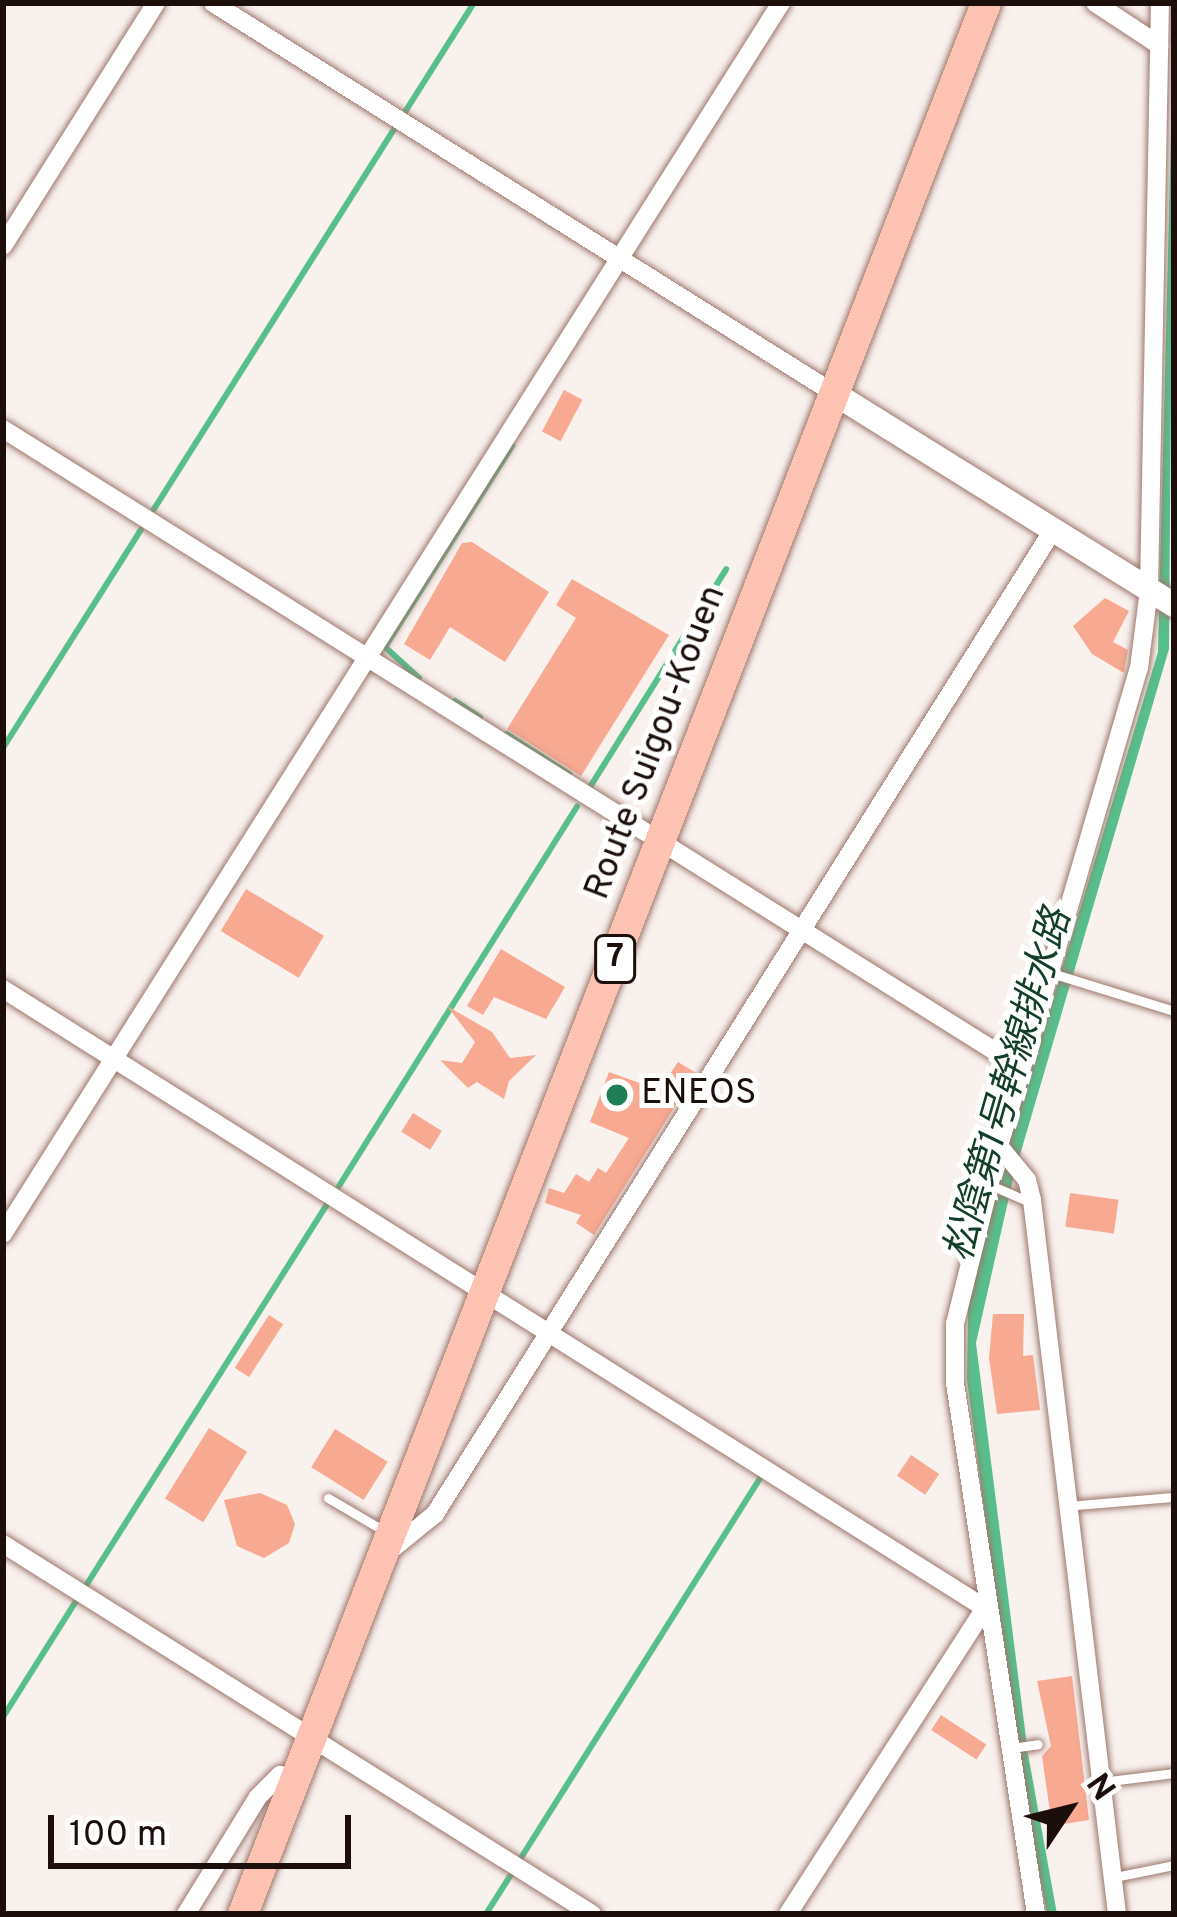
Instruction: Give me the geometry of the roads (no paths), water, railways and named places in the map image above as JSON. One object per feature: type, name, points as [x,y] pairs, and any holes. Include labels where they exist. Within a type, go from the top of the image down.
[{"type":"main road","name":"Route Suigou-Kouen","points":[[244,1914],[986,3]]},
{"type":"street","points":[[3,247],[156,3]]},
{"type":"street","points":[[213,3],[1160,596]]},
{"type":"street","points":[[3,1234],[781,3]]},
{"type":"street","points":[[1095,3],[1165,33]]},
{"type":"street","points":[[1036,1914],[985,1608],[954,1355],[1019,1067],[1052,974],[1160,596],[1165,33],[1160,3]]},
{"type":"street","points":[[3,429],[1019,1067]]},
{"type":"street","points":[[390,1545],[434,1514],[1053,530]]},
{"type":"street","points":[[3,989],[985,1608]]},
{"type":"street","points":[[1001,1148],[1023,1176],[1032,1203],[1096,1783],[1117,1914]]},
{"type":"street","points":[[3,1544],[592,1914]]},
{"type":"street","points":[[788,1914],[985,1608]]},
{"type":"street","points":[[186,1914],[258,1797],[280,1775],[295,1779]]},
{"type":"lane","points":[[1052,974],[1174,1010]]},
{"type":"lane","points":[[992,1186],[1032,1203]]},
{"type":"lane","points":[[1064,1506],[1174,1497]]},
{"type":"lane","points":[[328,1498],[390,1545]]},
{"type":"lane","points":[[1008,1749],[1034,1745]]},
{"type":"lane","points":[[1096,1783],[1174,1773]]},
{"type":"lane","points":[[1108,1878],[1174,1864]]},
{"type":"waterway","points":[[405,112],[474,3]]},
{"type":"waterway","points":[[154,509],[394,129]]},
{"type":"waterway","points":[[419,678],[385,647],[512,446]]},
{"type":"waterway","points":[[3,748],[141,530]]},
{"type":"waterway","points":[[590,787],[726,569]]},
{"type":"waterway","points":[[455,701],[480,717]]},
{"type":"waterway","points":[[507,734],[569,774]]},
{"type":"waterway","points":[[339,1186],[577,807]]},
{"type":"waterway","points":[[87,1584],[327,1204]]},
{"type":"waterway","points":[[519,1861],[763,1474]]},
{"type":"waterway","points":[[3,1717],[76,1601]]},
{"type":"waterway","points":[[486,1914],[512,1873]]},
{"type":"place","name":"ENEOS","points":[[617,1095]]},
{"type":"water label","name":"松陰第1号幹線排水路","points":[[1011,1086]]}]
